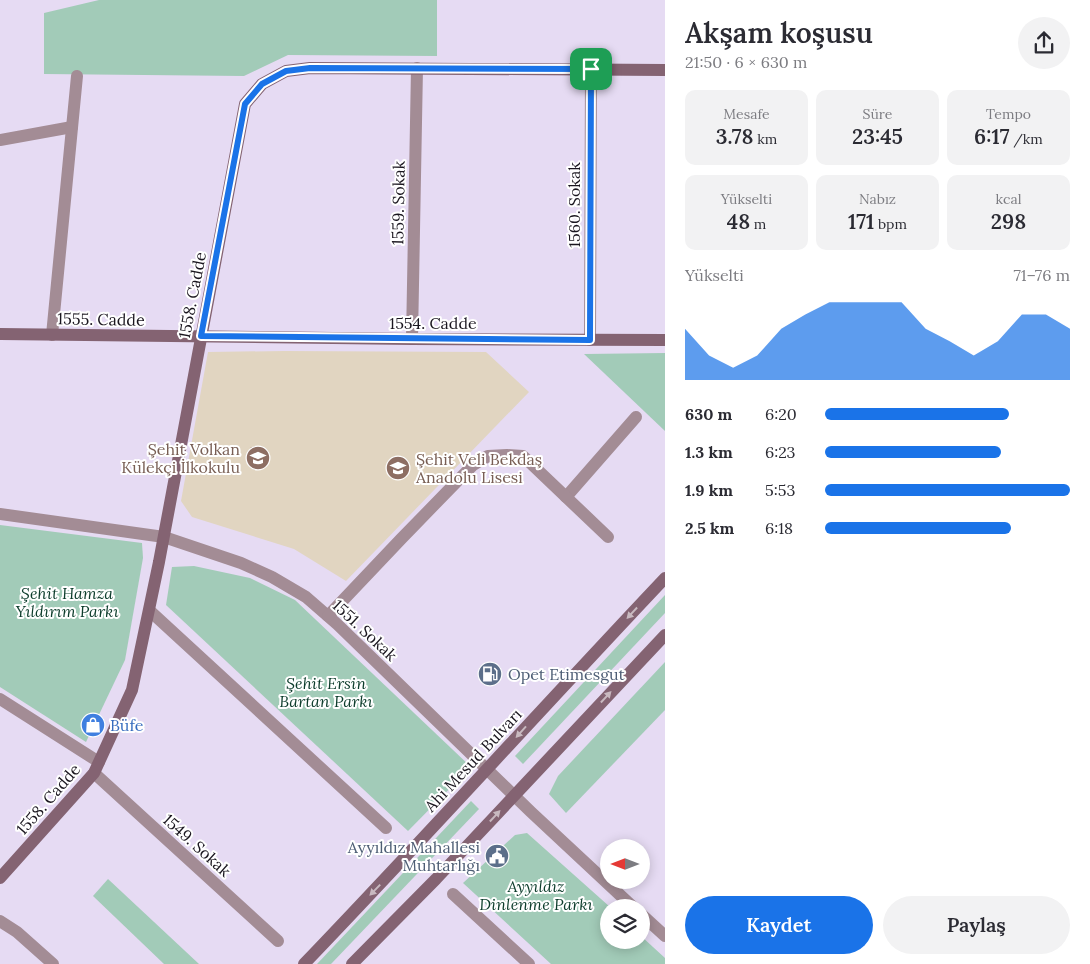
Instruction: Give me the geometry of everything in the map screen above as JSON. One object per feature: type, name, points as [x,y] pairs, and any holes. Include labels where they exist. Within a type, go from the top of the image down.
[{"type":"street","name":"1558. Cadde","points":[[0,878],[96,768],[132,690],[150,611],[245,104],[262,84],[286,71],[310,68],[665,70]]},
{"type":"street","name":"1559. Sokak","points":[[412,339],[417,68]]},
{"type":"street","name":"1560. Sokak","points":[[590,340],[591,69]]},
{"type":"street","points":[[52,334],[77,76]]},
{"type":"street","points":[[0,140],[72,127]]},
{"type":"street","name":"1555. Cadde","points":[[0,334],[201,336]]},
{"type":"street","name":"1554. Cadde","points":[[201,336],[665,340]]},
{"type":"street","points":[[566,497],[636,417]]},
{"type":"street","points":[[328,616],[473,465],[488,456],[523,456],[608,537]]},
{"type":"street","name":"1551. Sokak","points":[[0,514],[164,537],[241,563],[272,577],[306,598],[328,616],[514,796],[624,899]]},
{"type":"street","name":"Ahi Mesud Bulvarı","points":[[304,964],[665,578]]},
{"type":"street","points":[[150,611],[386,828]]},
{"type":"street","points":[[352,964],[436,879],[665,635]]},
{"type":"street","name":"1549. Sokak","points":[[0,699],[96,768],[278,941]]},
{"type":"street","points":[[452,894],[528,964]]},
{"type":"street","points":[[0,921],[17,932],[53,964]]},
{"type":"street","points":[[650,922],[665,936]]},
{"type":"shaded area","points":[[208,352],[486,352],[529,392],[346,581],[294,549],[192,517],[181,501]]},
{"type":"green space","points":[[99,0],[437,0],[437,56],[288,55],[244,76],[44,74],[44,13]]},
{"type":"green space","points":[[665,353],[665,431],[584,354]]},
{"type":"green space","name":"Şehit Hamza Yıldırım Parkı","points":[[0,525],[142,543],[143,558],[125,660],[86,742],[0,687]]},
{"type":"green space","name":"Şehit Ersin Bartan Parkı","points":[[194,566],[250,578],[295,600],[471,767],[408,831],[166,605],[172,567]]},
{"type":"green space","points":[[665,595],[665,613],[523,764],[515,756]]},
{"type":"green space","points":[[665,662],[665,710],[566,813],[549,794],[558,776]]},
{"type":"green space","points":[[471,801],[479,809],[331,964],[317,964]]},
{"type":"green space","name":"Ayyıldız Dinlenme Parkı","points":[[527,833],[601,899],[600,949],[650,949],[650,944],[665,958],[665,964],[551,964],[463,883],[515,835]]},
{"type":"green space","points":[[108,879],[199,964],[164,964],[93,896]]},
{"type":"place","name":"Şehit Volkan Külekçi İlkokulu","points":[[258,458]]},
{"type":"place","name":"Şehit Veli Bekdaş Anadolu Lisesi","points":[[398,468]]},
{"type":"place","name":"Opet Etimesgut","points":[[490,674]]},
{"type":"place","name":"Büfe","points":[[93,725]]},
{"type":"place","name":"Ayyıldız Mahallesi Muhtarlığı","points":[[497,856]]},
{"type":"route","points":[[310,68],[591,69],[590,340],[201,336],[245,104],[262,84],[286,71],[310,68]]}]
